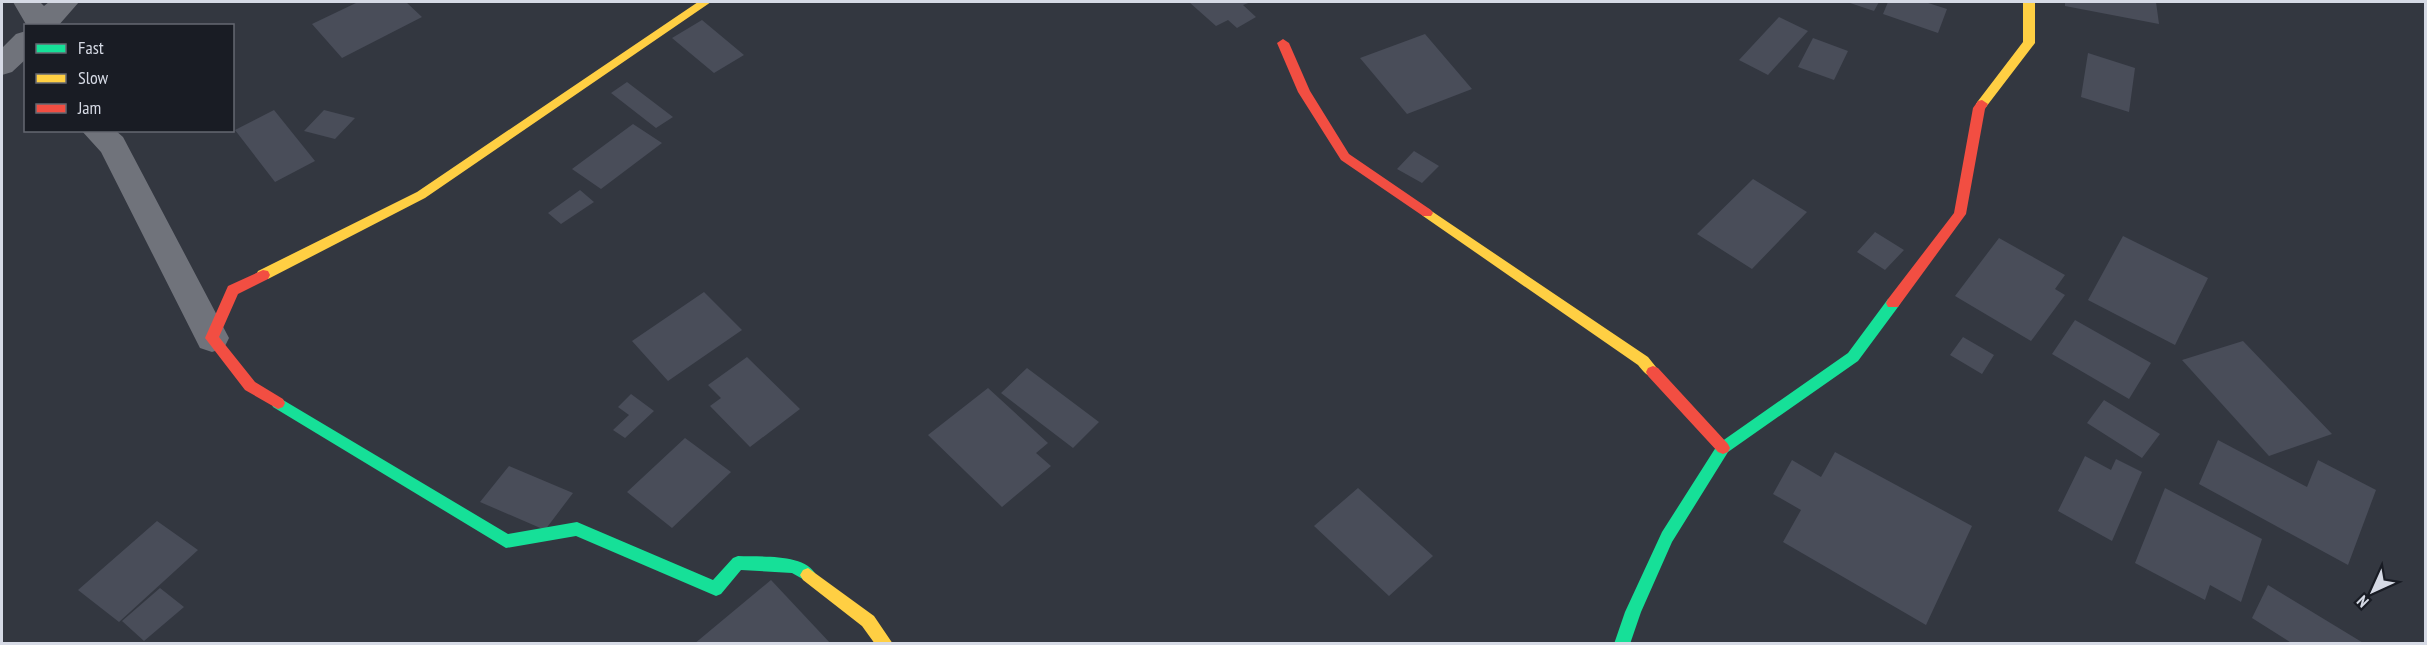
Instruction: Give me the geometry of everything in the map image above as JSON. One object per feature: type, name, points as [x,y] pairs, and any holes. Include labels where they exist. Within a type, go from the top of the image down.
[{"type":"street","points":[[25,24],[26,2]]},
{"type":"street","points":[[45,24],[65,2]]},
{"type":"street","points":[[212,338],[233,290],[421,195],[705,2]]},
{"type":"street","points":[[1622,644],[1633,612],[1667,537],[1722,448],[1853,357],[1960,214],[1979,108],[2028,43],[2029,2]]},
{"type":"street","points":[[1283,43],[1304,92],[1345,157],[1643,361],[1722,448]]},
{"type":"street","points":[[98,132],[112,145],[212,338],[250,386],[506,541],[577,529],[716,589],[738,563],[795,566],[868,621],[885,644]]},
{"type":"building","points":[[358,2],[406,2],[422,17],[342,58],[312,24]]},
{"type":"building","points":[[1189,2],[1251,2],[1243,5],[1256,17],[1237,28],[1228,20],[1216,26]]},
{"type":"building","points":[[1847,2],[1879,2],[1874,11]]},
{"type":"building","points":[[1888,2],[1925,2],[1947,9],[1938,33],[1883,14]]},
{"type":"building","points":[[2065,2],[2156,2],[2159,24],[2065,6]]},
{"type":"building","points":[[1779,17],[1808,31],[1768,75],[1739,60]]},
{"type":"building","points":[[702,20],[744,55],[714,73],[672,38]]},
{"type":"building","points":[[1425,34],[1472,89],[1407,114],[1360,58]]},
{"type":"building","points":[[1813,38],[1848,51],[1834,80],[1798,67]]},
{"type":"building","points":[[2088,53],[2135,68],[2129,112],[2081,97]]},
{"type":"building","points":[[627,82],[673,117],[656,128],[611,93]]},
{"type":"building","points":[[274,110],[315,161],[275,182],[235,130]]},
{"type":"building","points":[[324,110],[355,118],[335,139],[304,131]]},
{"type":"building","points":[[633,124],[662,143],[601,189],[572,169]]},
{"type":"building","points":[[1414,151],[1439,166],[1422,183],[1397,169]]},
{"type":"building","points":[[1753,179],[1807,212],[1752,269],[1697,234]]},
{"type":"building","points":[[580,190],[594,202],[561,224],[548,213]]},
{"type":"building","points":[[1875,232],[1904,250],[1885,270],[1857,252]]},
{"type":"building","points":[[2123,236],[2208,278],[2175,345],[2088,300]]},
{"type":"building","points":[[1999,238],[2065,275],[2055,289],[2065,295],[2031,341],[1955,296]]},
{"type":"building","points":[[704,292],[742,330],[668,381],[632,341]]},
{"type":"building","points":[[2075,320],[2151,363],[2129,399],[2052,354]]},
{"type":"building","points":[[1963,337],[1994,355],[1982,374],[1950,355]]},
{"type":"building","points":[[2243,341],[2332,434],[2269,456],[2182,360]]},
{"type":"building","points":[[747,357],[800,409],[750,447],[710,406],[721,398],[708,385]]},
{"type":"building","points":[[1027,368],[1099,422],[1073,448],[1001,393]]},
{"type":"building","points":[[988,388],[1048,443],[1036,453],[1051,466],[1002,507],[928,435]]},
{"type":"building","points":[[631,394],[654,411],[625,438],[613,430],[629,415],[618,407]]},
{"type":"building","points":[[2104,400],[2160,434],[2142,458],[2087,423]]},
{"type":"building","points":[[685,438],[731,472],[672,528],[627,492]]},
{"type":"building","points":[[2218,440],[2307,487],[2318,460],[2376,490],[2348,565],[2199,484]]},
{"type":"building","points":[[1835,452],[1972,526],[1926,625],[1783,542],[1801,510],[1773,494],[1792,460],[1821,477]]},
{"type":"building","points":[[2085,456],[2111,470],[2116,459],[2142,472],[2112,541],[2058,511]]},
{"type":"building","points":[[509,466],[573,493],[545,530],[480,502]]},
{"type":"building","points":[[1358,488],[1433,556],[1389,596],[1314,526]]},
{"type":"building","points":[[2165,488],[2262,539],[2241,602],[2210,585],[2205,600],[2135,563]]},
{"type":"building","points":[[157,521],[198,550],[119,622],[78,590]]},
{"type":"building","points":[[771,580],[831,644],[694,644]]},
{"type":"building","points":[[2268,585],[2365,644],[2293,644],[2252,618]]},
{"type":"building","points":[[160,588],[184,607],[144,641],[122,621]]},
{"type":"traffic: fast","points":[[1622,644],[1633,612],[1667,537],[1723,448],[1853,357],[1893,303]]},
{"type":"traffic: fast","points":[[278,403],[506,541],[577,529],[716,589],[738,563],[795,566],[808,575]]},
{"type":"traffic: slow","points":[[263,275],[421,195],[705,2]]},
{"type":"traffic: slow","points":[[1982,104],[2029,43],[2029,2]]},
{"type":"traffic: slow","points":[[1427,213],[1643,361],[1653,372]]},
{"type":"traffic: slow","points":[[808,575],[868,621],[885,644]]},
{"type":"traffic: jam","points":[[1283,43],[1304,92],[1345,157],[1427,213]]},
{"type":"traffic: jam","points":[[1893,303],[1960,214],[1979,108],[1982,104]]},
{"type":"traffic: jam","points":[[263,275],[233,290],[212,338],[250,386],[278,403]]},
{"type":"traffic: jam","points":[[1653,372],[1723,448]]}]
